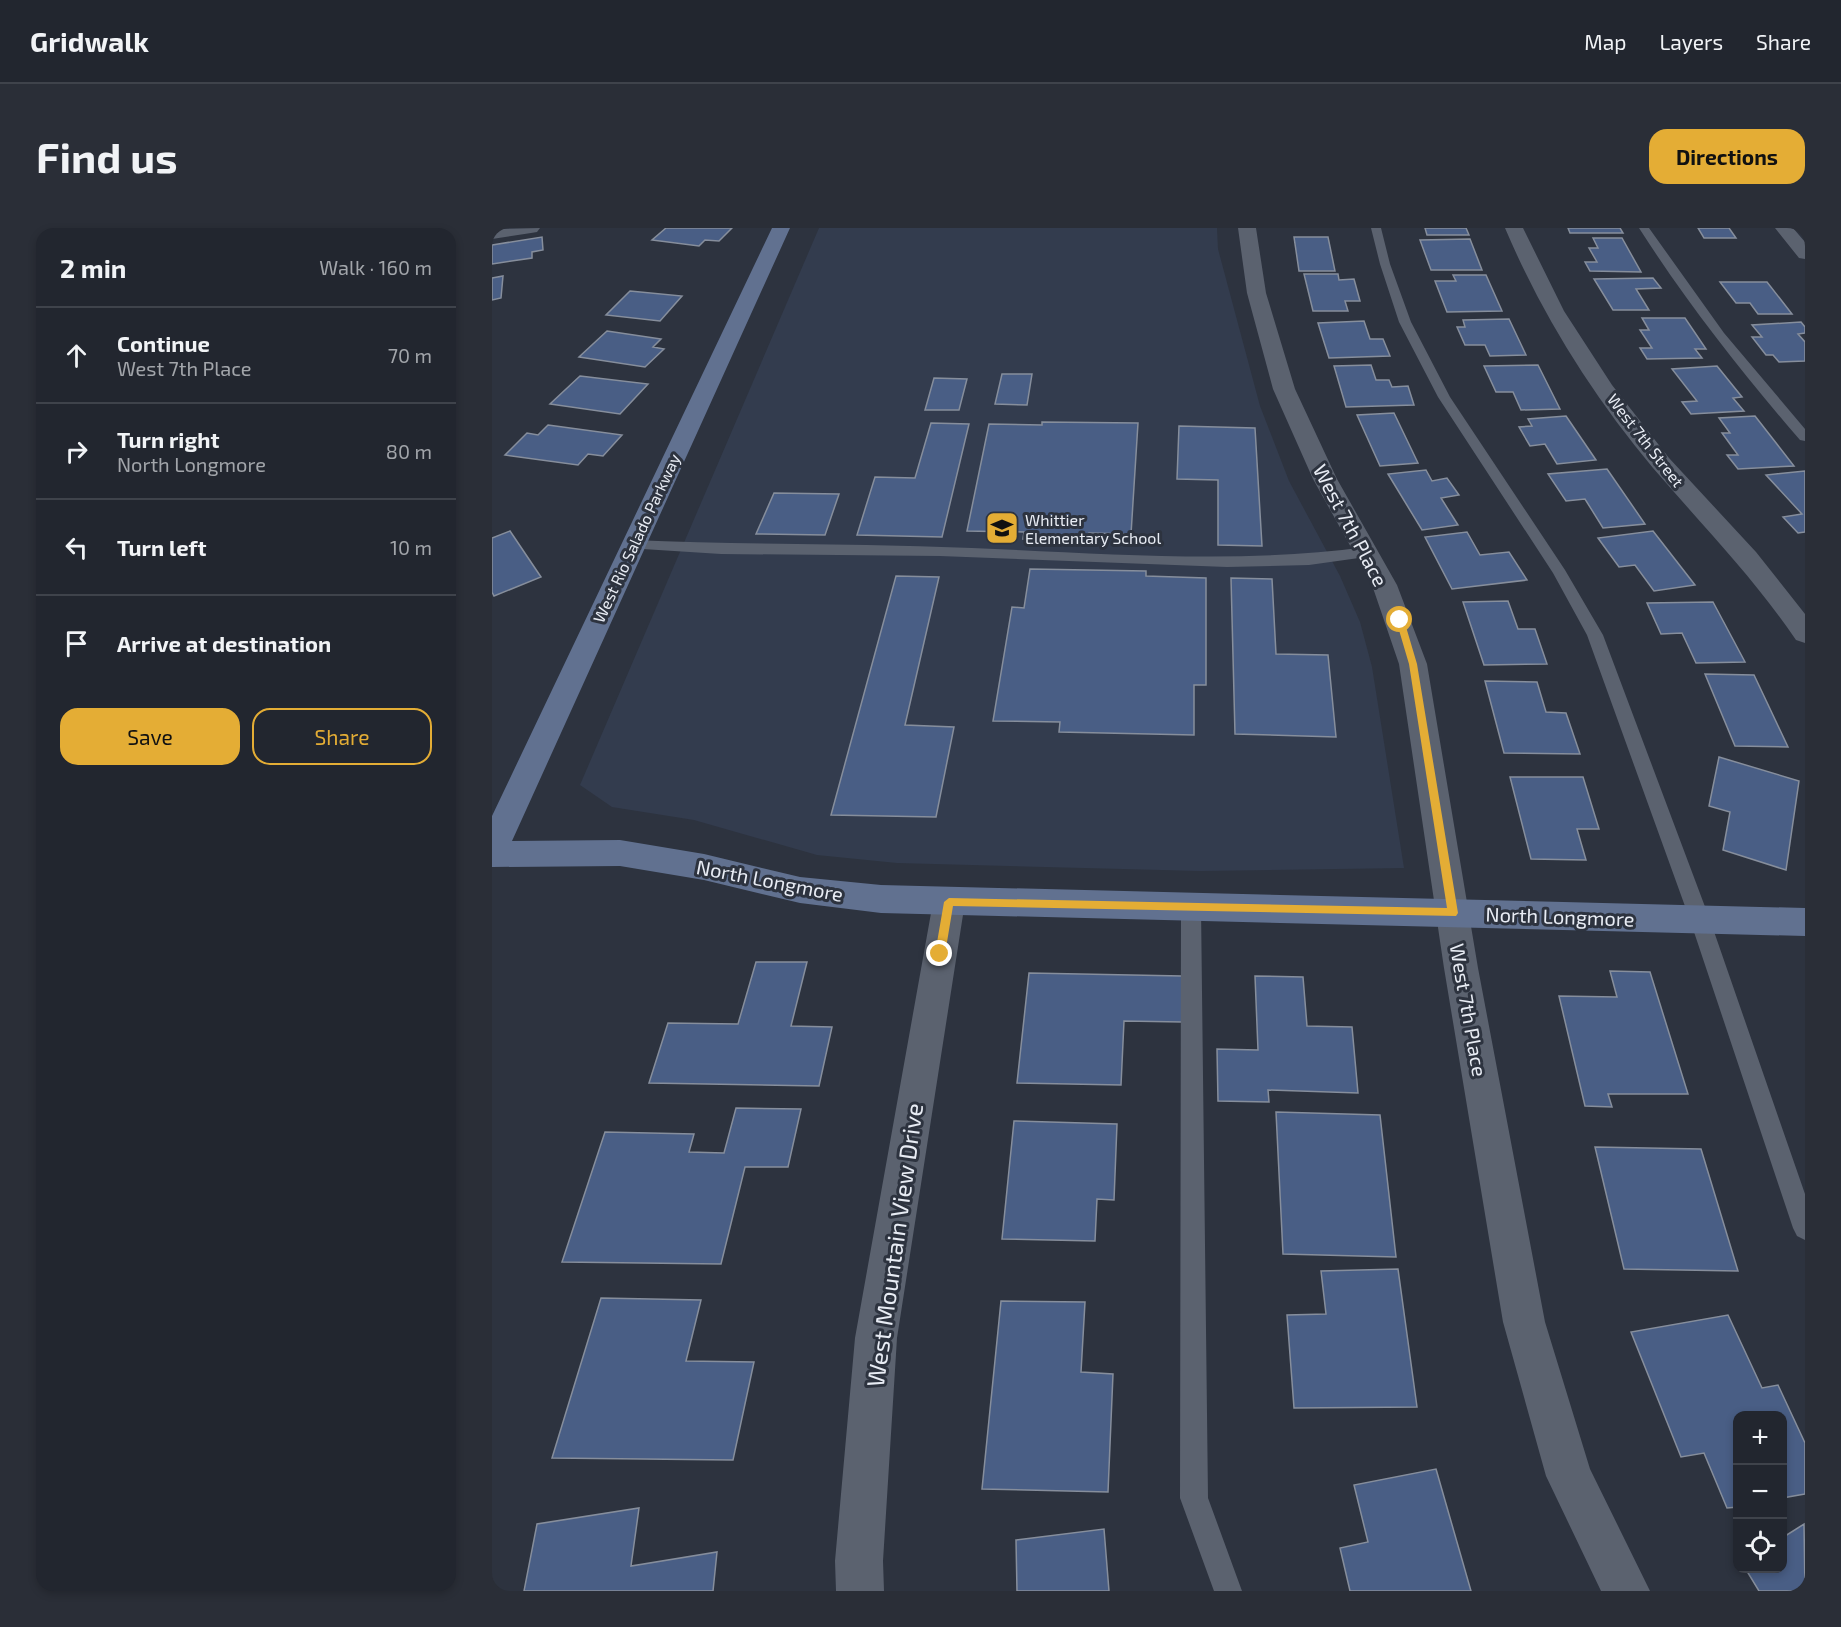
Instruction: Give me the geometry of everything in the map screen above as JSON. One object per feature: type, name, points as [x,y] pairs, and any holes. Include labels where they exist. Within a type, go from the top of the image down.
[{"type":"main road","name":"West Rio Salado Parkway","points":[[492,849],[781,228]]},
{"type":"main road","name":"North Longmore","points":[[492,854],[620,853],[704,867],[800,890],[881,899],[1805,922]]},
{"type":"street","points":[[492,234],[531,228]]},
{"type":"street","name":"West 7th Place","points":[[1247,228],[1250,262],[1263,324],[1285,395],[1325,479],[1379,573],[1400,620],[1413,664],[1453,913],[1524,1322],[1569,1476],[1626,1591]]},
{"type":"street","name":"West 7th Street","points":[[1514,228],[1554,310],[1640,438],[1768,582],[1805,634]]},
{"type":"street","points":[[1784,228],[1805,254]]},
{"type":"street","name":"West Mountain View Drive","points":[[860,1591],[859,1561],[876,1338],[949,902]]},
{"type":"lane","points":[[1377,228],[1385,264],[1405,322],[1444,397],[1560,573],[1595,634],[1700,920],[1805,1228]]},
{"type":"lane","points":[[1644,228],[1707,321],[1805,437]]},
{"type":"lane","points":[[632,545],[722,549],[940,551],[1227,562],[1309,560],[1366,552]]},
{"type":"lane","points":[[1191,907],[1194,1498],[1228,1591]]},
{"type":"shaded area","name":"Whittier Elementary School","points":[[819,228],[1217,228],[1218,249],[1260,406],[1289,481],[1340,576],[1360,622],[1372,667],[1404,868],[1200,871],[897,863],[817,855],[694,820],[612,807],[580,785]]},
{"type":"building","points":[[666,228],[732,228],[719,241],[705,240],[699,246],[652,240]]},
{"type":"building","points":[[1425,228],[1466,228],[1469,235],[1427,235]]},
{"type":"building","points":[[1568,228],[1620,228],[1623,233],[1570,233]]},
{"type":"building","points":[[1698,228],[1729,228],[1736,238],[1704,238]]},
{"type":"building","points":[[542,237],[543,250],[532,252],[532,258],[492,264],[492,245]]},
{"type":"building","points":[[1294,237],[1328,237],[1335,271],[1299,271]]},
{"type":"building","points":[[1593,238],[1622,238],[1641,272],[1590,271],[1585,262],[1597,262],[1589,248],[1598,248]]},
{"type":"building","points":[[1470,239],[1482,270],[1431,270],[1420,240]]},
{"type":"building","points":[[1304,274],[1338,274],[1339,280],[1354,279],[1360,301],[1345,301],[1348,311],[1313,311]]},
{"type":"building","points":[[1453,275],[1486,275],[1502,311],[1447,312],[1435,281],[1456,281]]},
{"type":"building","points":[[503,276],[501,298],[492,300],[492,278]]},
{"type":"building","points":[[1653,278],[1661,288],[1636,289],[1649,310],[1613,310],[1594,279]]},
{"type":"building","points":[[1720,282],[1767,282],[1792,314],[1758,314],[1750,303],[1736,303]]},
{"type":"building","points":[[630,291],[682,296],[660,321],[606,315]]},
{"type":"building","points":[[1642,318],[1685,318],[1706,349],[1695,349],[1702,358],[1647,359],[1640,348],[1652,348],[1640,330],[1649,330]]},
{"type":"building","points":[[1509,319],[1526,355],[1490,356],[1485,345],[1465,345],[1457,327],[1465,327],[1463,320]]},
{"type":"building","points":[[1364,321],[1370,339],[1383,339],[1390,356],[1329,358],[1318,323]]},
{"type":"building","points":[[1801,322],[1805,327],[1805,333],[1798,334],[1805,342],[1805,361],[1779,362],[1773,355],[1766,355],[1752,337],[1762,337],[1752,325]]},
{"type":"building","points":[[607,331],[661,339],[653,347],[664,349],[645,367],[579,357]]},
{"type":"building","points":[[1371,365],[1376,380],[1389,380],[1392,387],[1408,386],[1414,405],[1346,407],[1334,366]]},
{"type":"building","points":[[1538,365],[1560,409],[1521,410],[1513,392],[1496,392],[1484,366]]},
{"type":"building","points":[[1717,366],[1742,397],[1733,398],[1744,411],[1691,414],[1682,402],[1697,401],[1672,369]]},
{"type":"building","points":[[1002,374],[1032,374],[1027,405],[995,404]]},
{"type":"building","points":[[580,376],[648,384],[620,414],[550,404]]},
{"type":"building","points":[[934,378],[967,379],[959,410],[925,410]]},
{"type":"building","points":[[1394,413],[1418,463],[1380,466],[1357,415]]},
{"type":"building","points":[[1566,416],[1596,460],[1557,464],[1545,444],[1530,446],[1519,427],[1532,426],[1528,419]]},
{"type":"building","points":[[1755,416],[1794,466],[1738,469],[1727,455],[1738,455],[1722,433],[1730,433],[1719,418]]},
{"type":"building","points":[[1042,422],[1138,423],[1131,534],[1089,533],[1088,540],[1023,539],[1024,532],[967,531],[989,424],[1042,425]]},
{"type":"building","points":[[931,423],[969,424],[942,537],[857,535],[875,477],[915,478]]},
{"type":"building","points":[[548,425],[622,435],[603,456],[588,454],[578,465],[505,455],[527,433],[538,435]]},
{"type":"building","points":[[1179,426],[1255,428],[1262,546],[1218,545],[1218,480],[1177,479]]},
{"type":"building","points":[[1607,469],[1645,524],[1603,528],[1585,499],[1566,501],[1548,474]]},
{"type":"building","points":[[1426,470],[1432,481],[1447,478],[1459,495],[1441,498],[1458,525],[1422,530],[1388,474]]},
{"type":"building","points":[[1805,471],[1805,532],[1798,533],[1783,517],[1802,514],[1766,475]]},
{"type":"building","points":[[774,493],[839,494],[825,535],[756,534]]},
{"type":"building","points":[[510,531],[541,577],[494,596],[492,592],[492,538]]},
{"type":"building","points":[[1653,531],[1695,585],[1654,591],[1635,565],[1619,567],[1598,538]]},
{"type":"building","points":[[1467,532],[1480,555],[1509,552],[1527,580],[1452,589],[1425,537]]},
{"type":"building","points":[[1030,569],[1146,571],[1146,576],[1206,578],[1206,685],[1194,685],[1194,735],[1059,732],[1060,722],[993,721],[1012,607],[1024,608]]},
{"type":"building","points":[[896,576],[939,577],[905,725],[954,727],[936,817],[831,815]]},
{"type":"building","points":[[1231,578],[1272,579],[1276,654],[1328,655],[1336,737],[1235,734]]},
{"type":"building","points":[[1508,601],[1518,629],[1535,629],[1547,664],[1484,665],[1463,602]]},
{"type":"building","points":[[1713,602],[1745,662],[1696,663],[1682,633],[1661,634],[1647,603]]},
{"type":"building","points":[[1705,674],[1754,675],[1788,747],[1735,746]]},
{"type":"building","points":[[1485,681],[1537,682],[1546,712],[1566,713],[1580,754],[1504,753]]},
{"type":"building","points":[[1719,757],[1799,781],[1786,870],[1723,850],[1730,812],[1709,806]]},
{"type":"building","points":[[1510,777],[1583,777],[1599,829],[1577,829],[1586,860],[1531,859]]},
{"type":"building","points":[[756,962],[807,962],[791,1026],[832,1027],[819,1086],[649,1083],[668,1023],[738,1024]]},
{"type":"building","points":[[1610,971],[1650,972],[1688,1094],[1608,1094],[1612,1107],[1585,1106],[1559,996],[1617,997]]},
{"type":"building","points":[[1029,973],[1182,976],[1182,1022],[1124,1021],[1121,1085],[1017,1083]]},
{"type":"building","points":[[1255,976],[1303,977],[1307,1026],[1352,1027],[1358,1093],[1268,1090],[1269,1102],[1218,1101],[1217,1049],[1258,1050]]},
{"type":"building","points":[[736,1108],[801,1109],[788,1167],[745,1167],[721,1264],[562,1262],[605,1132],[694,1134],[689,1152],[724,1153]]},
{"type":"building","points":[[1276,1112],[1380,1115],[1396,1257],[1283,1254]]},
{"type":"building","points":[[1014,1121],[1117,1124],[1114,1200],[1097,1199],[1095,1241],[1002,1239]]},
{"type":"building","points":[[1595,1147],[1701,1149],[1738,1271],[1624,1269]]},
{"type":"building","points":[[1398,1269],[1417,1407],[1294,1408],[1287,1315],[1326,1314],[1321,1271]]},
{"type":"building","points":[[601,1298],[701,1300],[686,1361],[754,1362],[733,1460],[552,1458]]},
{"type":"building","points":[[1001,1301],[1085,1302],[1081,1372],[1113,1374],[1108,1492],[982,1489]]},
{"type":"building","points":[[1728,1315],[1762,1388],[1778,1385],[1805,1443],[1805,1494],[1787,1497],[1787,1411],[1733,1411],[1733,1507],[1727,1508],[1704,1453],[1681,1457],[1631,1332]]},
{"type":"building","points":[[1436,1469],[1471,1591],[1350,1591],[1340,1548],[1368,1542],[1354,1485]]},
{"type":"building","points":[[639,1508],[631,1566],[717,1552],[713,1591],[524,1591],[537,1524]]},
{"type":"building","points":[[1804,1524],[1805,1591],[1759,1591],[1748,1573],[1787,1573],[1787,1535]]},
{"type":"building","points":[[1104,1529],[1109,1591],[1017,1591],[1016,1540]]},
{"type":"place","name":"Whittier Elementary School","points":[[1002,528]]},
{"type":"route","points":[[940,954],[949,902],[1453,913],[1413,664],[1400,620]]}]
